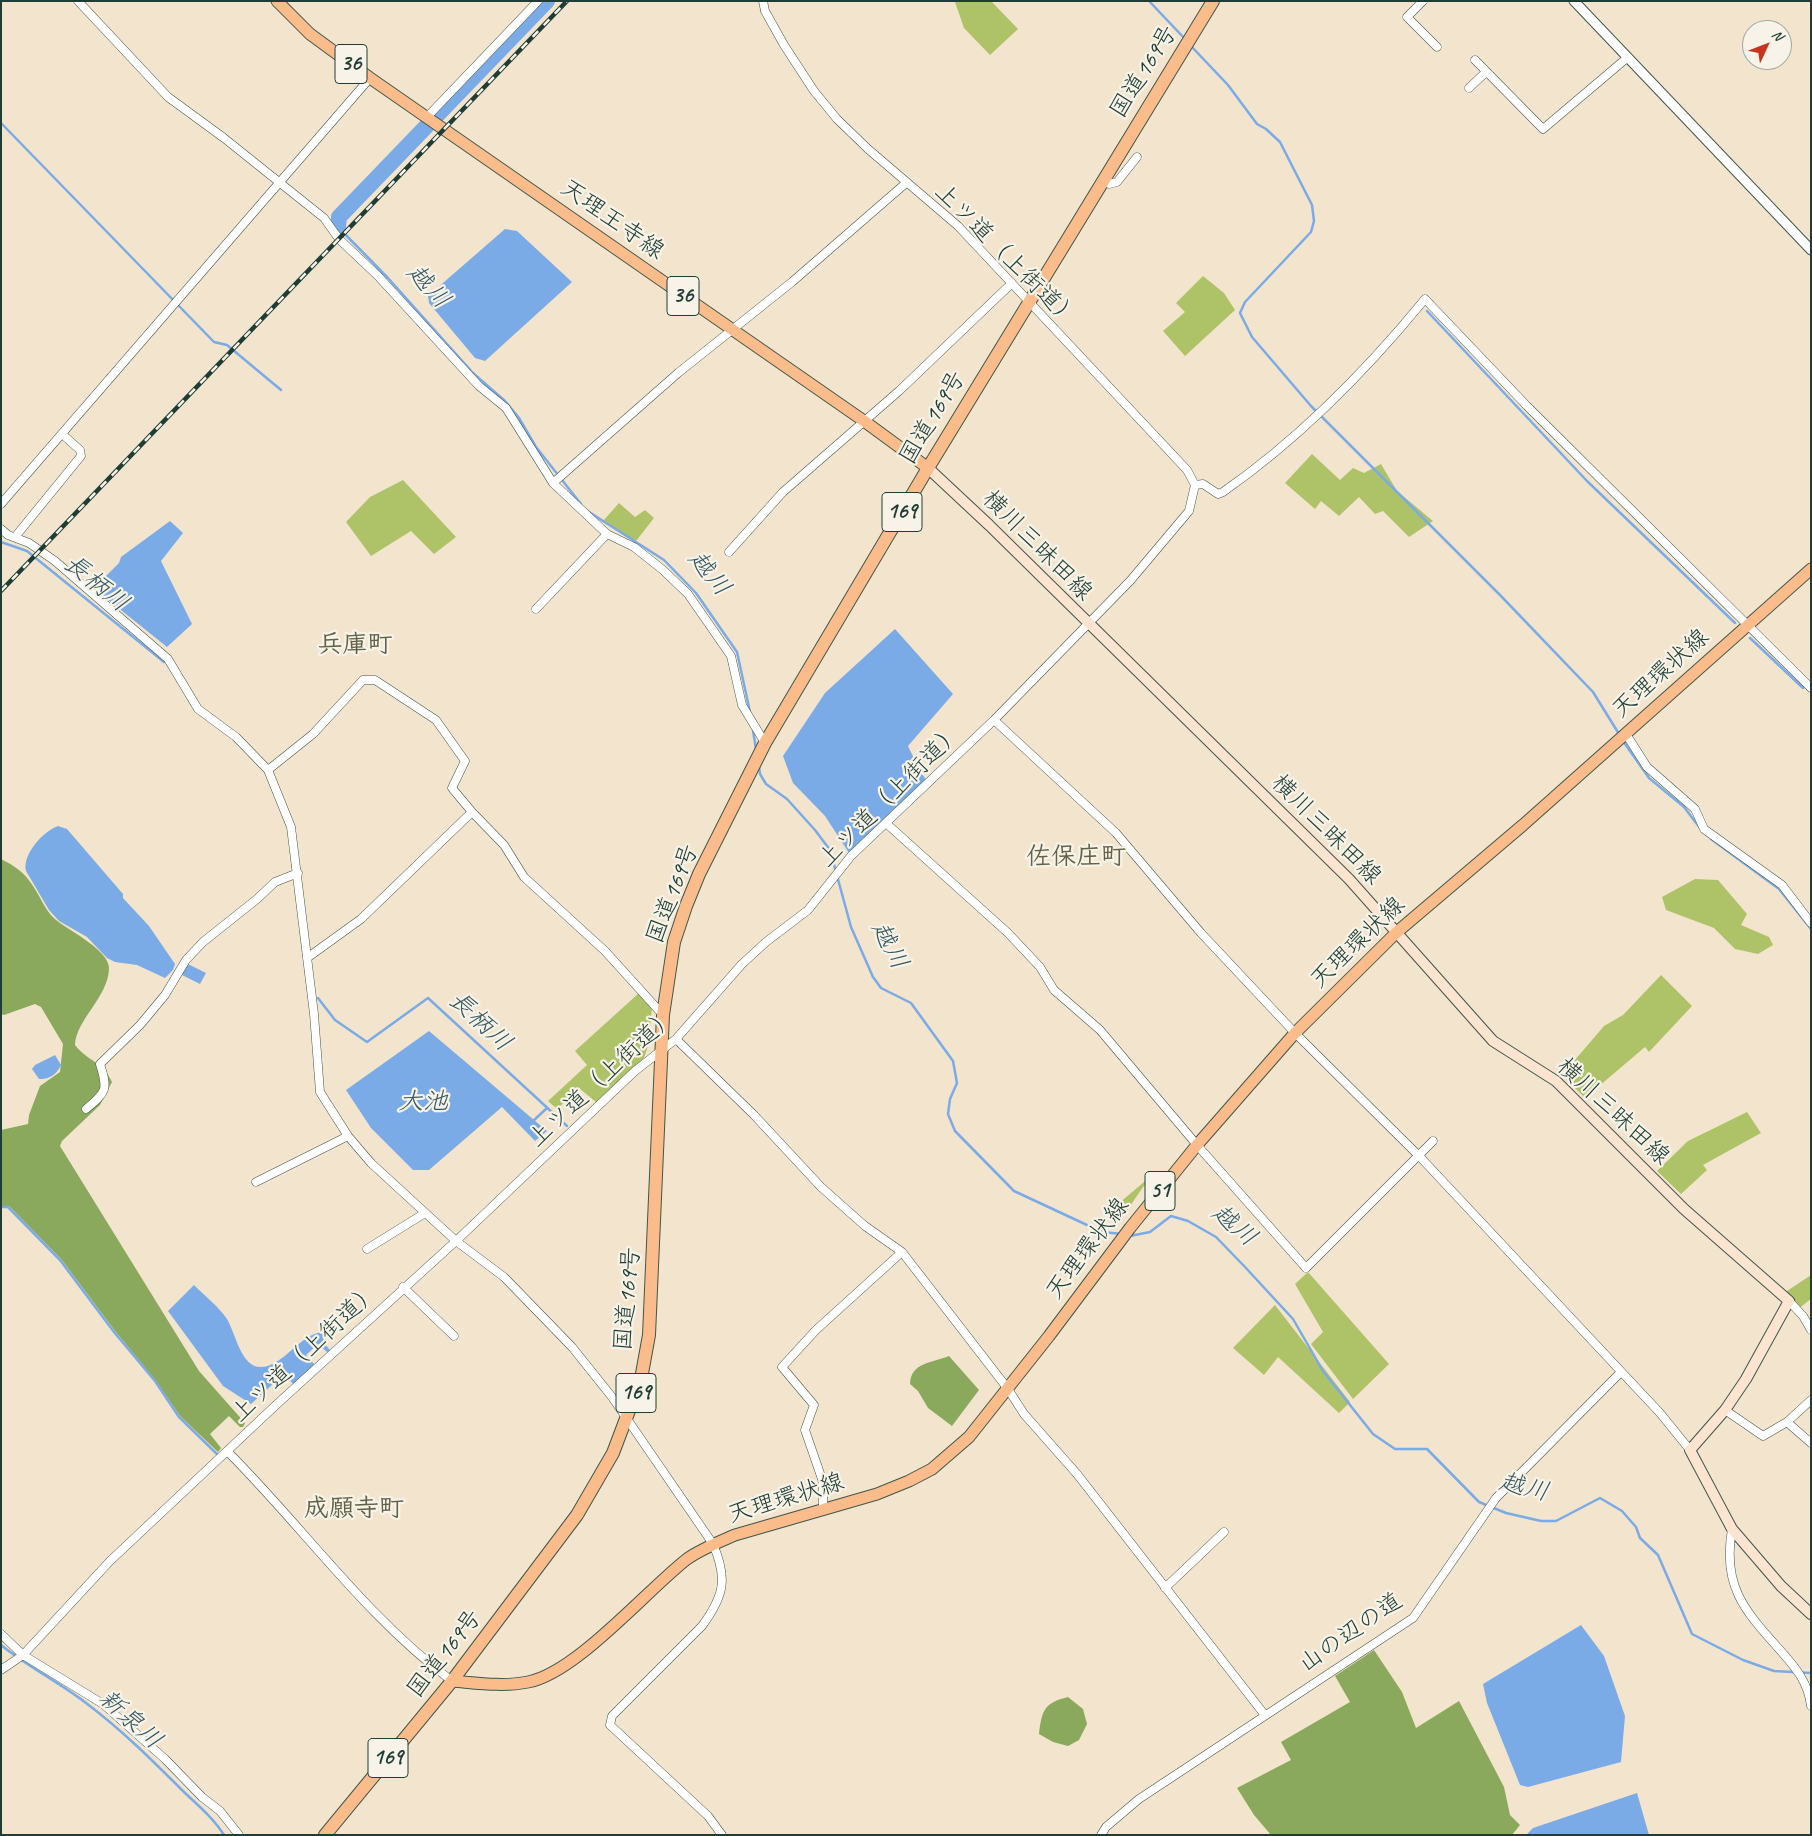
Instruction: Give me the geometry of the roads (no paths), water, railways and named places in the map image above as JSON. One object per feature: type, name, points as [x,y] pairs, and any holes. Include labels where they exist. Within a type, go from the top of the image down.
[{"type":"highway","name":"国道169号","points":[[325,1835],[452,1681],[577,1515],[600,1478],[627,1419],[640,1379],[649,1335],[663,1015],[674,942],[699,874],[765,742],[928,468],[1213,1]]},
{"type":"main road","name":"天理王寺線","points":[[278,1],[310,34],[370,78],[864,421],[928,468]]},
{"type":"main road","name":"横川三昧田線","points":[[928,468],[990,525],[1089,625],[1328,858],[1397,932],[1493,1041],[1556,1080],[1684,1209],[1789,1301]]},
{"type":"main road","name":"天理環状線","points":[[452,1681],[508,1685],[530,1682],[564,1667],[689,1558],[713,1544],[877,1494],[932,1469],[969,1437],[1008,1389],[1130,1228],[1197,1145],[1296,1033],[1397,932],[1523,826],[1811,569]]},
{"type":"main road","points":[[1789,1301],[1746,1379],[1725,1410],[1690,1450],[1732,1529],[1781,1586],[1811,1614]]},
{"type":"street","points":[[78,1],[168,97],[280,181],[324,218],[339,239],[378,276],[479,386],[506,408],[553,483],[607,534],[634,548],[663,570],[688,594],[731,656],[742,705],[765,742]]},
{"type":"street","points":[[432,120],[538,1]]},
{"type":"street","name":"上ツ道（上街道）","points":[[1,1670],[23,1655],[110,1561],[403,1287],[456,1241],[635,1071],[676,1039],[742,964],[766,942],[808,910],[852,856],[994,720],[1089,625],[1130,581],[1189,511],[1195,484],[1187,470],[958,226],[906,183],[837,118],[814,91],[779,36],[765,10],[763,1]]},
{"type":"street","points":[[1423,1],[1407,17],[1437,47]]},
{"type":"street","points":[[1574,1],[1811,250]]},
{"type":"street","points":[[1475,60],[1542,129],[1628,57]]},
{"type":"street","points":[[1469,88],[1486,72]]},
{"type":"street","points":[[1,504],[370,78]]},
{"type":"street","points":[[1103,180],[1109,184],[1117,182],[1137,157]]},
{"type":"street","points":[[553,483],[730,329],[792,282],[906,183]]},
{"type":"street","points":[[729,552],[783,492],[899,391],[1012,283]]},
{"type":"street","points":[[1195,484],[1203,484],[1218,494],[1275,454],[1342,390],[1424,299],[1534,412],[1811,688]]},
{"type":"street","points":[[15,537],[81,456],[80,450],[62,434]]},
{"type":"street","points":[[1,529],[29,543],[55,561],[168,659],[198,709],[236,737],[268,770],[291,827],[298,873],[320,1092],[348,1136],[371,1163],[456,1241],[504,1278],[572,1347],[627,1419],[713,1544],[723,1566],[720,1596],[713,1611],[702,1626],[612,1716],[610,1725],[708,1816],[722,1835]]},
{"type":"street","points":[[536,609],[607,534]]},
{"type":"street","points":[[268,770],[312,734],[363,680],[375,680],[436,720],[465,761],[452,788],[472,812],[504,844],[524,877],[605,951],[663,1015]]},
{"type":"street","points":[[994,720],[1116,833],[1200,933],[1296,1033],[1419,1156],[1660,1413],[1690,1450]]},
{"type":"street","points":[[1626,734],[1647,767],[1695,809],[1704,829],[1782,885],[1811,923]]},
{"type":"street","points":[[307,958],[362,919],[472,812]]},
{"type":"street","points":[[887,824],[1008,933],[1040,967],[1054,990],[1100,1030],[1197,1145],[1306,1268],[1432,1141]]},
{"type":"street","points":[[86,1109],[102,1096],[107,1084],[100,1064],[140,1025],[165,995],[186,960],[203,942],[258,899],[276,882],[298,873]]},
{"type":"street","points":[[676,1039],[754,1115],[821,1187],[865,1226],[902,1252],[1008,1389],[1024,1414],[1077,1474],[1264,1714]]},
{"type":"street","points":[[256,1182],[348,1136]]},
{"type":"street","points":[[367,1249],[425,1213]]},
{"type":"street","points":[[823,1509],[824,1482],[805,1430],[814,1405],[782,1367],[816,1330],[902,1252]]},
{"type":"street","points":[[403,1287],[454,1336]]},
{"type":"street","points":[[1789,1301],[1803,1316],[1811,1330]]},
{"type":"street","name":"山の辺の道","points":[[1101,1835],[1106,1827],[1139,1799],[1264,1714],[1413,1618],[1496,1498],[1621,1372]]},
{"type":"street","points":[[1725,1410],[1764,1436],[1787,1422],[1811,1400]]},
{"type":"street","points":[[1787,1422],[1811,1443]]},
{"type":"street","points":[[228,1452],[258,1482],[365,1601],[452,1681]]},
{"type":"street","points":[[1732,1529],[1728,1551],[1731,1576],[1738,1598],[1751,1618],[1799,1670],[1807,1685],[1811,1706]]},
{"type":"street","points":[[1165,1588],[1224,1532]]},
{"type":"street","points":[[1,1634],[23,1655],[103,1704],[165,1759],[202,1797],[220,1811],[239,1835]]},
{"type":"water","points":[[505,229],[517,231],[572,282],[485,361],[475,358],[429,303],[428,296]]},
{"type":"water","points":[[170,521],[183,533],[161,561],[192,624],[167,647],[96,590],[96,586],[119,563],[121,557]]},
{"type":"water","points":[[895,629],[953,694],[908,746],[921,773],[929,783],[851,856],[825,816],[793,783],[783,756],[825,693]]},
{"type":"water","points":[[58,826],[67,829],[123,894],[123,898],[149,926],[175,964],[173,970],[165,978],[137,965],[115,962],[107,958],[87,937],[59,921],[49,910],[26,871],[26,865],[30,851],[35,844],[46,833]]},
{"type":"water","points":[[188,964],[206,973],[200,984],[182,975]]},
{"type":"water","name":"大池","points":[[429,1031],[547,1131],[535,1141],[502,1107],[429,1170],[413,1170],[371,1128],[346,1090]]},
{"type":"water","points":[[55,1055],[61,1065],[55,1074],[39,1079],[32,1069],[35,1065]]},
{"type":"water","points":[[194,1285],[224,1315],[243,1355],[256,1366],[265,1367],[276,1362],[308,1337],[321,1332],[327,1339],[324,1343],[330,1350],[328,1353],[318,1344],[306,1355],[315,1365],[294,1385],[284,1374],[251,1404],[223,1386],[168,1311]]},
{"type":"water","points":[[1581,1625],[1604,1656],[1625,1716],[1621,1762],[1528,1787],[1520,1785],[1487,1703],[1483,1684]]},
{"type":"water","points":[[1637,1793],[1649,1835],[1526,1835],[1533,1828]]},
{"type":"waterway","name":"越川","points":[[338,227],[339,217],[547,1]]},
{"type":"waterway","points":[[1149,1],[1186,40]]},
{"type":"waterway","points":[[1191,46],[1228,85],[1257,124],[1266,129],[1280,142],[1312,205],[1314,221],[1311,232],[1245,302],[1240,313],[1252,337],[1311,406],[1500,595],[1593,692],[1619,734]]},
{"type":"waterway","points":[[1,123],[214,342],[227,345],[281,390]]},
{"type":"waterway","name":"越川","points":[[338,227],[388,278],[473,373],[505,401],[519,418],[536,447],[581,504]]},
{"type":"waterway","points":[[1427,311],[1587,481],[1735,623]]},
{"type":"waterway","name":"越川","points":[[586,510],[664,560],[696,593],[737,652],[750,712]]},
{"type":"waterway","name":"長柄川","points":[[1,542],[27,551],[164,662]]},
{"type":"waterway","points":[[1750,638],[1803,688]]},
{"type":"waterway","name":"越川","points":[[753,730],[756,749]]},
{"type":"waterway","points":[[1623,741],[1649,778],[1684,807],[1703,832]]},
{"type":"waterway","name":"越川","points":[[759,767],[760,774],[766,784],[787,799],[830,850],[851,927],[873,977],[881,988],[911,1003],[953,1061],[957,1083],[950,1099],[948,1114],[955,1131],[1014,1191],[1102,1232],[1122,1234]]},
{"type":"waterway","points":[[1711,839],[1779,889],[1811,929]]},
{"type":"waterway","name":"長柄川","points":[[318,998],[335,1020],[367,1042],[428,998],[567,1126]]},
{"type":"waterway","points":[[532,1122],[547,1108]]},
{"type":"waterway","points":[[1,1207],[8,1207],[60,1260],[114,1332],[155,1381],[179,1417],[218,1455]]},
{"type":"waterway","name":"越川","points":[[1130,1236],[1150,1232],[1171,1216],[1188,1221],[1216,1237],[1293,1319],[1323,1371],[1373,1434],[1395,1449],[1427,1449],[1479,1502],[1506,1513],[1541,1521],[1556,1521],[1600,1498],[1622,1511],[1636,1527],[1640,1538],[1658,1555],[1692,1634],[1743,1660],[1774,1671],[1811,1673]]},
{"type":"waterway","name":"新泉川","points":[[1,1645],[76,1695],[112,1724],[206,1813],[224,1835]]},
{"type":"railway","points":[[1,591],[567,1]]},
{"type":"district","name":"兵庫町","points":[[355,645]]},
{"type":"district","name":"佐保庄町","points":[[1076,857]]},
{"type":"district","name":"成願寺町","points":[[354,1509]]}]
